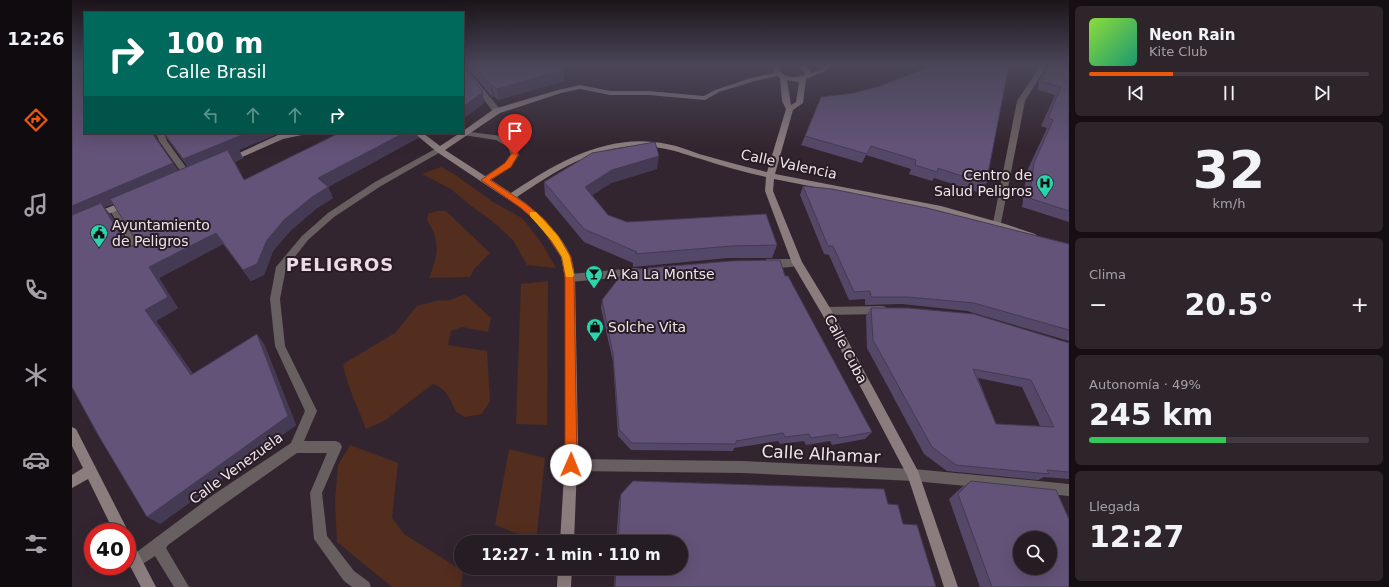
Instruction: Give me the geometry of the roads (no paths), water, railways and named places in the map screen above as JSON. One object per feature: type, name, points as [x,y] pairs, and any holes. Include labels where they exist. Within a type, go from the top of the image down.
[{"type":"street","points":[[482,92],[497,111]]},
{"type":"street","points":[[440,150],[497,111],[524,101],[556,92]]},
{"type":"street","points":[[607,92],[649,93],[705,98],[715,92]]},
{"type":"street","points":[[784,92],[790,109]]},
{"type":"street","name":"Calle Cuba","points":[[802,92],[799,103],[790,109],[770,176],[769,191],[797,263],[826,310],[914,475],[951,587]]},
{"type":"street","points":[[997,223],[1021,101],[1027,92]]},
{"type":"street","points":[[466,133],[498,138],[512,146],[515,155],[508,165],[485,180]]},
{"type":"street","points":[[160,134],[163,141],[189,177]]},
{"type":"street","points":[[225,162],[294,134]]},
{"type":"street","points":[[419,134],[440,150],[524,206],[542,222],[555,238],[566,257],[570,278],[571,465],[566,535]]},
{"type":"street","name":"Calle Valencia","points":[[511,197],[557,166],[584,153],[625,144],[651,144],[666,146],[770,176],[891,198],[997,223],[1040,239]]},
{"type":"street","name":"Calle Venezuela","points":[[295,447],[310,411],[280,346],[275,299],[282,267],[305,238],[331,215],[378,184],[440,150]]},
{"type":"street","points":[[72,226],[134,200]]},
{"type":"street","points":[[113,209],[140,253]]},
{"type":"street","points":[[760,264],[797,263]]},
{"type":"street","points":[[570,278],[646,271]]},
{"type":"street","points":[[826,310],[895,310]]},
{"type":"street","points":[[72,433],[117,523]]},
{"type":"street","points":[[136,561],[295,447],[336,447],[316,493],[321,539],[349,576],[364,587]]},
{"type":"street","name":"Calle Alhamar","points":[[571,465],[742,467],[914,475],[1069,490]]},
{"type":"street","points":[[72,482],[91,470]]},
{"type":"street","points":[[157,546],[182,587]]},
{"type":"street","points":[[136,564],[149,587]]},
{"type":"street","points":[[564,587],[565,575]]},
{"type":"place","name":"Centro de Salud Peligros","points":[[1045,198]]},
{"type":"place","name":"Ayuntamiento de Peligros","points":[[99,248]]},
{"type":"place","name":"A Ka La Montse","points":[[594,289]]},
{"type":"place","name":"Solche Vita","points":[[595,342]]},
{"type":"district","name":"PELIGROS","points":[[340,264]]}]
